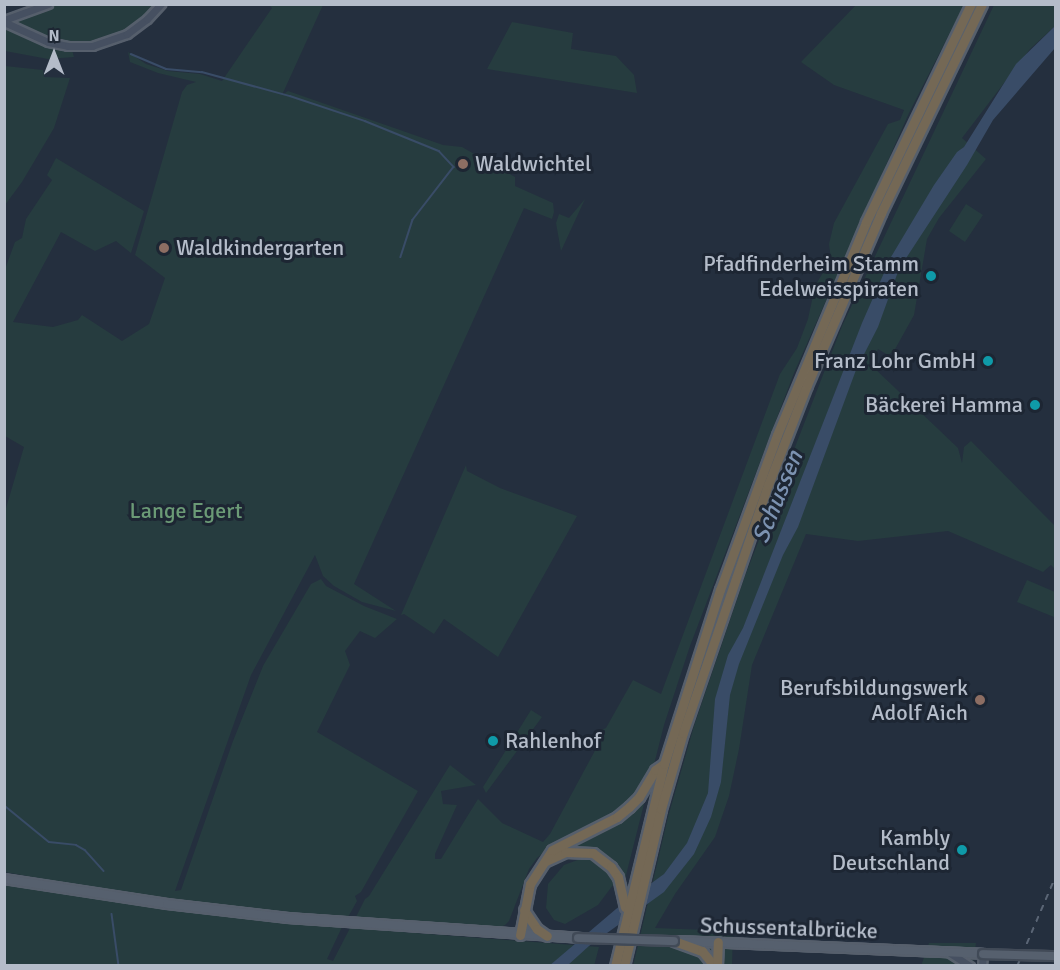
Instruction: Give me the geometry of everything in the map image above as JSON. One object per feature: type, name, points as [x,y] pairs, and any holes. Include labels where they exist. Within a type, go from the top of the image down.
[{"type":"highway","points":[[615,966],[633,880],[664,764],[720,590],[777,435],[866,222],[971,4]]},
{"type":"highway","points":[[624,966],[646,871],[696,692],[784,442],[881,213],[982,4]]},
{"type":"highway","points":[[520,934],[532,879],[552,850],[563,842],[602,825],[629,807],[655,770],[664,764]]},
{"type":"highway","points":[[541,864],[565,852],[593,853],[611,867],[622,891],[626,913]]},
{"type":"highway","points":[[524,910],[537,929],[547,936]]},
{"type":"highway","points":[[674,941],[702,951],[716,966]]},
{"type":"highway","points":[[716,966],[718,942]]},
{"type":"main road","name":"Schussentalbrücke","points":[[4,879],[248,914],[365,926],[547,936],[1056,956]]},
{"type":"street","points":[[4,21],[48,4]]},
{"type":"street","points":[[4,21],[48,42],[81,47],[107,43],[127,34],[158,6]]},
{"type":"street","points":[[948,952],[970,966]]},
{"type":"street","points":[[982,966],[983,954]]},
{"type":"green space","points":[[56,5],[156,5],[134,28],[98,42],[61,42],[26,30],[10,20]]},
{"type":"green space","name":"Lange Egert","points":[[269,5],[323,5],[282,95],[288,91],[443,145],[462,147],[515,177],[515,186],[553,203],[554,212],[552,219],[524,208],[354,584],[396,611],[362,602],[334,586],[323,576],[315,555],[251,675],[175,891],[181,890],[233,741],[263,666],[311,584],[321,579],[326,586],[364,606],[397,619],[375,638],[360,631],[345,651],[350,665],[317,732],[418,791],[361,892],[355,896],[357,901],[347,919],[148,898],[5,872],[4,515],[24,447],[5,436],[4,272],[15,242],[22,238],[26,219],[52,180],[47,175],[56,158],[144,211],[131,253],[116,241],[95,251],[61,232],[13,322],[53,327],[78,320],[82,315],[122,341],[149,324],[165,278],[135,255],[182,92],[187,85],[196,82],[158,73],[130,62],[128,52],[146,64],[168,71],[200,74],[222,81],[272,8]]},
{"type":"green space","points":[[856,5],[964,5],[909,113],[794,373],[690,646],[664,725],[622,891],[603,859],[551,846],[537,858],[529,869],[509,921],[496,929],[354,921],[365,899],[450,765],[476,785],[441,791],[443,804],[457,805],[435,854],[435,859],[441,859],[478,799],[502,823],[543,842],[550,834],[598,745],[584,738],[606,728],[633,680],[661,694],[780,374],[797,348],[808,319],[815,286],[831,259],[829,244],[834,223],[888,124],[900,120],[904,110],[834,85],[801,62]]},
{"type":"green space","points":[[994,5],[1055,5],[1055,26],[1030,49],[962,138],[986,159],[939,218],[927,239],[914,315],[894,351],[888,355],[878,349],[871,365],[958,448],[962,463],[964,447],[971,441],[1055,526],[1055,569],[1051,565],[1043,572],[948,531],[858,541],[806,534],[752,665],[729,796],[715,837],[675,894],[655,928],[733,931],[732,965],[633,966],[668,817],[694,726],[745,576],[842,326]]},
{"type":"green space","points":[[512,22],[573,33],[571,49],[616,56],[634,75],[637,93],[487,69]]},
{"type":"green space","points":[[4,28],[32,41],[72,50],[74,57],[48,59],[5,51]]},
{"type":"green space","points":[[5,66],[43,70],[44,77],[70,78],[54,128],[22,182],[5,205]]},
{"type":"green space","points":[[585,199],[561,251],[556,223],[559,214],[569,218]]},
{"type":"green space","points":[[966,204],[983,215],[965,242],[949,231]]},
{"type":"green space","points":[[466,465],[467,471],[500,488],[577,516],[498,657],[444,619],[434,634],[404,614],[401,615]]},
{"type":"green space","points":[[1027,580],[1055,592],[1054,617],[1017,602]]},
{"type":"green space","points":[[531,710],[542,717],[486,793],[483,787]]},
{"type":"green space","points":[[570,855],[597,859],[614,877],[617,888],[613,885],[598,905],[565,924],[554,920],[546,908],[548,884],[564,865],[583,858]]},
{"type":"green space","points":[[4,883],[266,921],[342,927],[327,959],[333,961],[350,928],[599,947],[594,966],[5,965]]},
{"type":"green space","points":[[929,943],[976,943],[973,965],[921,966]]},
{"type":"water","points":[[1055,26],[1055,48],[993,120],[967,165],[899,269],[878,327],[856,370],[798,527],[783,555],[739,664],[730,695],[721,782],[711,817],[694,854],[664,892],[589,946],[568,965],[549,966],[616,909],[664,874],[687,843],[708,793],[715,699],[728,655],[743,628],[862,323],[891,257],[934,185],[957,152],[964,147],[1016,64]]},
{"type":"waterway","points":[[131,54],[166,69],[202,72],[290,96],[365,121],[439,151],[454,167],[413,220],[401,257]]},
{"type":"waterway","points":[[4,805],[49,842],[76,845],[85,850],[104,871]]},
{"type":"waterway","points":[[112,914],[119,966]]},
{"type":"railway","points":[[1017,966],[1056,875]]},
{"type":"place","name":"Waldwichtel","points":[[463,164]]},
{"type":"place","name":"Waldkindergarten","points":[[164,248]]},
{"type":"place","name":"Pfadfinderheim Stamm Edelweisspiraten","points":[[931,276]]},
{"type":"place","name":"Franz Lohr GmbH","points":[[988,361]]},
{"type":"place","name":"Bäckerei Hamma","points":[[1035,405]]},
{"type":"place","name":"Berufsbildungswerk Adolf Aich","points":[[980,700]]},
{"type":"place","name":"Rahlenhof","points":[[493,741]]},
{"type":"place","name":"Kambly Deutschland","points":[[962,850]]},
{"type":"water label","name":"Schussen","points":[[778,497]]}]
